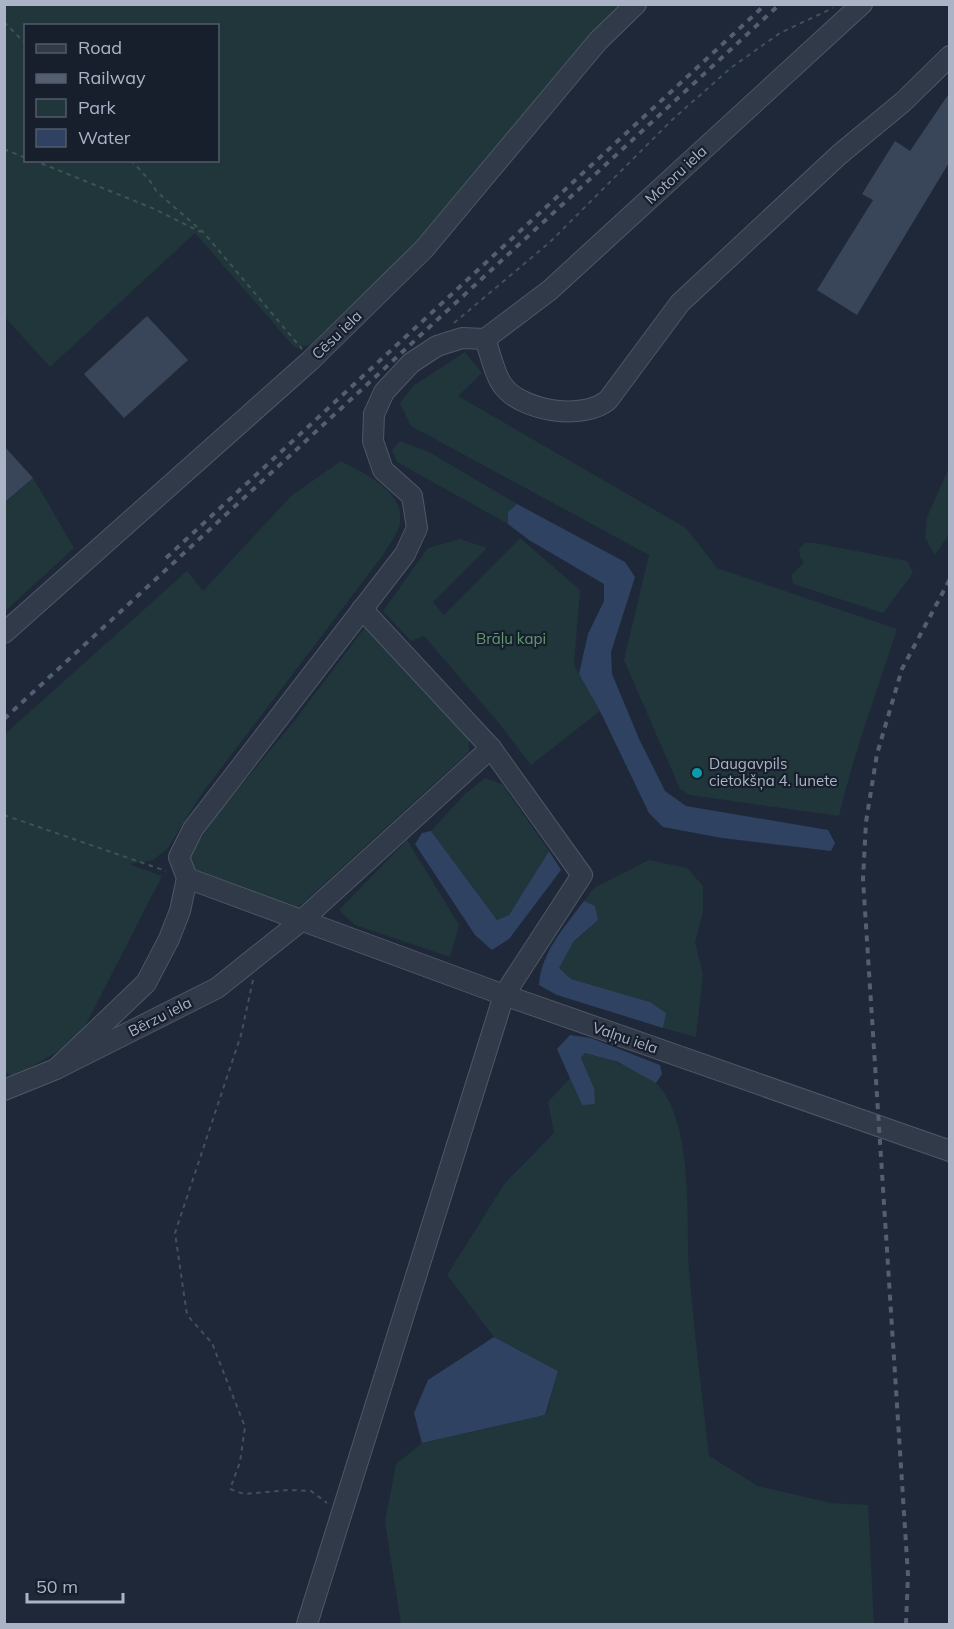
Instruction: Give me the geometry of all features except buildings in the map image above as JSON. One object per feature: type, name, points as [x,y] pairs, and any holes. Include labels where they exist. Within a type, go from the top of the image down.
[{"type":"street","name":"Cēsu iela","points":[[4,633],[312,360],[424,249],[598,41],[636,4]]},
{"type":"street","name":"Motoru iela","points":[[485,339],[550,290],[862,4]]},
{"type":"street","points":[[56,1069],[146,983],[176,920],[187,878],[179,857],[193,829],[405,554],[417,528],[412,496],[383,470],[373,441],[374,414],[384,392],[411,363],[437,346],[462,338],[485,339],[501,385],[517,399],[555,411],[569,412],[601,406],[608,400],[680,303],[840,154],[903,102],[950,56]]},
{"type":"street","points":[[308,1624],[504,995],[582,875],[491,748],[362,609]]},
{"type":"street","name":"Bērzu iela","points":[[4,1090],[56,1069],[217,988],[301,921],[491,748]]},
{"type":"street","name":"Vaļņu iela","points":[[187,878],[504,995],[950,1151]]},
{"type":"path","points":[[453,324],[550,242],[672,119],[732,67],[780,33],[839,4]]},
{"type":"path","points":[[4,22],[24,42]]},
{"type":"path","points":[[4,149],[24,157]]},
{"type":"path","points":[[38,162],[152,208],[204,233]]},
{"type":"path","points":[[133,162],[157,192],[204,233],[312,360]]},
{"type":"path","points":[[4,815],[187,878]]},
{"type":"path","points":[[258,957],[241,1035],[175,1233],[185,1303],[187,1315],[212,1342],[245,1427],[240,1462],[230,1489],[244,1494],[289,1490],[311,1491],[333,1507],[340,1519]]},
{"type":"green space","points":[[5,5],[625,5],[424,235],[310,345],[295,348],[195,233],[50,367],[5,317]]},
{"type":"green space","points":[[465,352],[482,373],[458,396],[686,528],[717,568],[897,629],[859,745],[839,816],[690,795],[680,789],[624,660],[649,555],[411,426],[400,403],[413,386]]},
{"type":"green space","points":[[400,441],[429,452],[517,504],[508,512],[508,524],[397,462],[392,450]]},
{"type":"green space","points":[[341,461],[380,484],[396,501],[400,511],[400,522],[396,534],[383,555],[200,796],[168,848],[153,860],[129,864],[162,876],[78,1040],[13,1077],[4,1071],[4,735],[187,571],[203,591],[291,496]]},
{"type":"green space","points":[[949,468],[949,534],[935,555],[925,538],[927,517]]},
{"type":"green space","points":[[33,478],[74,548],[5,611],[5,503]]},
{"type":"green space","name":"Brāļu kapi","points":[[520,538],[580,590],[574,665],[600,711],[531,765],[498,722],[424,636],[411,641],[383,611],[428,548],[460,539],[487,548],[433,602],[444,615]]},
{"type":"green space","points":[[805,543],[907,561],[913,573],[883,613],[793,584],[791,575],[804,563],[799,549]]},
{"type":"green space","points":[[366,626],[469,735],[469,752],[295,910],[198,878],[189,856],[223,807],[296,719]]},
{"type":"green space","points":[[485,778],[502,784],[549,851],[509,915],[497,920],[431,831],[465,794]]},
{"type":"green space","points":[[407,840],[459,925],[450,957],[355,925],[339,910]]},
{"type":"green space","points":[[649,860],[687,868],[703,886],[703,912],[695,942],[703,975],[696,1037],[663,1028],[665,1013],[650,1002],[571,979],[559,968],[574,941],[598,920],[595,906],[584,901],[594,888]]},
{"type":"green space","points":[[585,1053],[623,1065],[650,1078],[668,1100],[677,1121],[686,1172],[689,1269],[709,1456],[758,1486],[831,1503],[868,1505],[874,1624],[401,1624],[385,1522],[396,1464],[422,1443],[546,1415],[558,1371],[494,1337],[447,1275],[505,1183],[554,1133],[548,1102],[570,1078],[582,1105],[594,1088],[581,1058]]},
{"type":"water","points":[[517,504],[625,562],[635,577],[611,652],[612,674],[640,741],[665,791],[686,806],[828,830],[835,843],[831,851],[722,838],[663,827],[649,813],[600,711],[579,674],[588,634],[604,601],[604,584],[529,540],[508,524],[508,512]]},
{"type":"water","points":[[431,831],[497,920],[509,915],[549,851],[561,870],[509,939],[492,950],[475,935],[415,844],[422,833]]},
{"type":"water","points":[[584,901],[595,906],[598,920],[574,941],[559,968],[571,979],[650,1002],[666,1013],[663,1028],[557,995],[539,985],[549,951]]},
{"type":"water","points":[[570,1035],[591,1038],[660,1065],[662,1074],[656,1083],[618,1062],[585,1053],[581,1058],[594,1088],[595,1104],[582,1105],[557,1049]]},
{"type":"water","points":[[494,1337],[558,1371],[545,1415],[422,1443],[414,1413],[428,1380]]},
{"type":"railway","points":[[166,558],[766,4]]},
{"type":"railway","points":[[4,719],[780,4]]},
{"type":"railway","points":[[906,1624],[908,1575],[863,879],[866,822],[877,754],[902,669],[950,579]]},
{"type":"place","name":"Daugavpils cietokšņa 4. lunete","points":[[697,773]]}]
